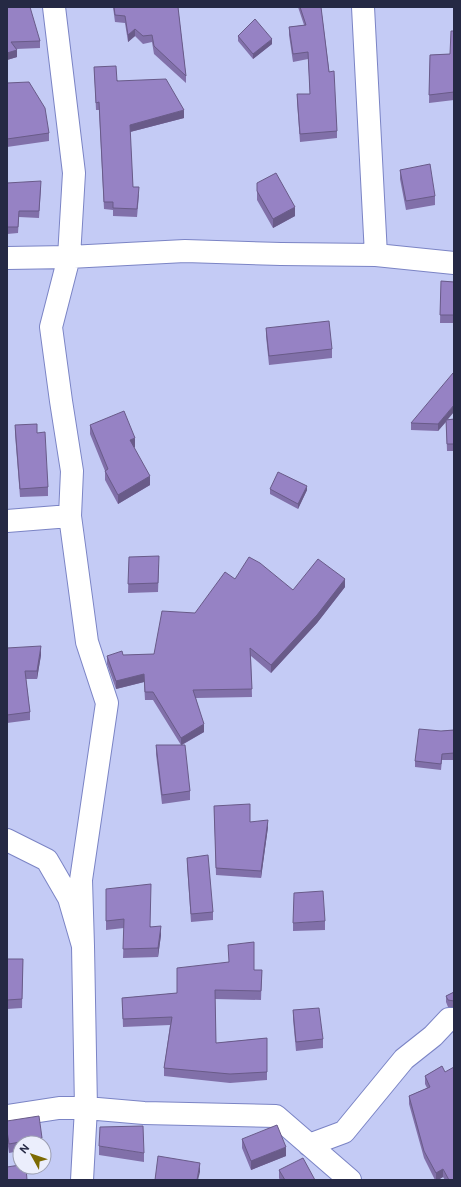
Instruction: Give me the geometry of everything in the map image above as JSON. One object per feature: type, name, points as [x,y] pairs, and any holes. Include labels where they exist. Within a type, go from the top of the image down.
[{"type":"street","points":[[54,7],[74,173],[69,257],[51,327],[72,471],[70,516],[87,642],[107,703],[80,880],[84,946],[86,1108],[82,1180]]},
{"type":"street","points":[[363,7],[376,255]]},
{"type":"street","points":[[7,258],[69,257],[185,250],[281,254],[376,255],[454,263]]},
{"type":"street","points":[[7,521],[70,516]]},
{"type":"street","points":[[7,840],[47,860],[69,898],[84,946]]},
{"type":"street","points":[[53,872],[82,867]]},
{"type":"street","points":[[309,1145],[344,1132],[404,1059],[433,1036],[448,1020],[454,1019]]},
{"type":"street","points":[[7,1116],[59,1108],[86,1108],[144,1113],[276,1116],[350,1180]]},
{"type":"building","points":[[7,7],[30,7],[40,41],[11,42],[17,50],[7,53]]},
{"type":"building","points":[[114,7],[178,7],[186,76],[154,46],[152,35],[143,36],[135,29],[128,35],[125,16],[115,15]]},
{"type":"building","points":[[300,7],[321,7],[329,72],[334,71],[337,131],[300,134],[297,94],[310,94],[308,52],[293,54],[289,27],[306,25]]},
{"type":"building","points":[[255,19],[272,39],[253,54],[238,36]]},
{"type":"building","points":[[451,31],[454,31],[454,92],[429,95],[430,55],[450,54]]},
{"type":"building","points":[[116,66],[117,81],[166,79],[184,110],[130,125],[133,187],[139,187],[137,209],[113,208],[113,202],[104,202],[99,102],[96,103],[94,67]]},
{"type":"building","points":[[29,82],[45,108],[49,133],[7,139],[7,83]]},
{"type":"building","points":[[430,164],[435,196],[406,201],[400,170]]},
{"type":"building","points":[[276,173],[295,207],[273,219],[257,191],[257,183]]},
{"type":"building","points":[[41,181],[39,211],[19,211],[18,227],[7,227],[7,183]]},
{"type":"building","points":[[441,281],[454,282],[454,315],[440,315]]},
{"type":"building","points":[[329,321],[332,349],[269,356],[266,328]]},
{"type":"building","points":[[453,373],[454,405],[438,424],[411,423]]},
{"type":"building","points":[[124,411],[135,438],[130,440],[150,476],[118,495],[105,471],[108,469],[90,425]]},
{"type":"building","points":[[454,419],[454,444],[447,444],[446,420]]},
{"type":"building","points":[[37,424],[37,433],[45,432],[48,487],[20,489],[15,425]]},
{"type":"building","points":[[278,472],[307,486],[298,504],[270,489]]},
{"type":"building","points":[[159,556],[158,583],[128,584],[129,557]]},
{"type":"building","points":[[249,557],[260,563],[293,590],[318,559],[345,579],[317,615],[271,665],[250,648],[252,689],[193,690],[204,724],[181,738],[153,692],[145,692],[144,674],[116,681],[107,656],[122,651],[123,655],[154,654],[162,611],[195,613],[225,572],[235,579]]},
{"type":"building","points":[[41,646],[37,671],[25,671],[30,712],[7,715],[7,648]]},
{"type":"building","points":[[419,729],[441,731],[454,730],[454,753],[442,754],[441,764],[415,761]]},
{"type":"building","points":[[156,745],[185,745],[190,791],[162,795]]},
{"type":"building","points":[[250,804],[250,822],[268,820],[261,871],[216,868],[214,806]]},
{"type":"building","points":[[208,855],[213,912],[191,914],[187,858]]},
{"type":"building","points":[[151,884],[150,927],[161,926],[158,948],[123,949],[124,919],[106,921],[106,889]]},
{"type":"building","points":[[323,891],[325,921],[293,923],[294,893]]},
{"type":"building","points":[[254,942],[254,970],[262,970],[261,991],[215,990],[216,1043],[267,1038],[267,1072],[230,1074],[164,1068],[172,1017],[123,1019],[122,998],[177,993],[177,968],[229,962],[228,945]]},
{"type":"building","points":[[7,959],[23,959],[22,999],[7,1000]]},
{"type":"building","points":[[454,992],[454,1001],[448,1000],[446,996]]},
{"type":"building","points":[[319,1008],[323,1039],[296,1042],[293,1010]]},
{"type":"building","points":[[442,1066],[445,1072],[454,1067],[454,1180],[449,1180],[443,1169],[436,1173],[424,1151],[409,1096],[430,1087],[425,1076]]},
{"type":"building","points":[[39,1116],[42,1135],[12,1135],[12,1143],[9,1144],[7,1121]]},
{"type":"building","points":[[277,1125],[286,1147],[251,1161],[242,1139]]},
{"type":"building","points":[[143,1126],[144,1153],[99,1146],[100,1127]]},
{"type":"building","points":[[158,1156],[200,1163],[197,1180],[155,1180]]},
{"type":"building","points":[[303,1158],[315,1180],[285,1180],[279,1170]]},
{"type":"building","points":[[12,1166],[12,1175],[27,1175],[27,1180],[7,1180],[7,1167]]}]
